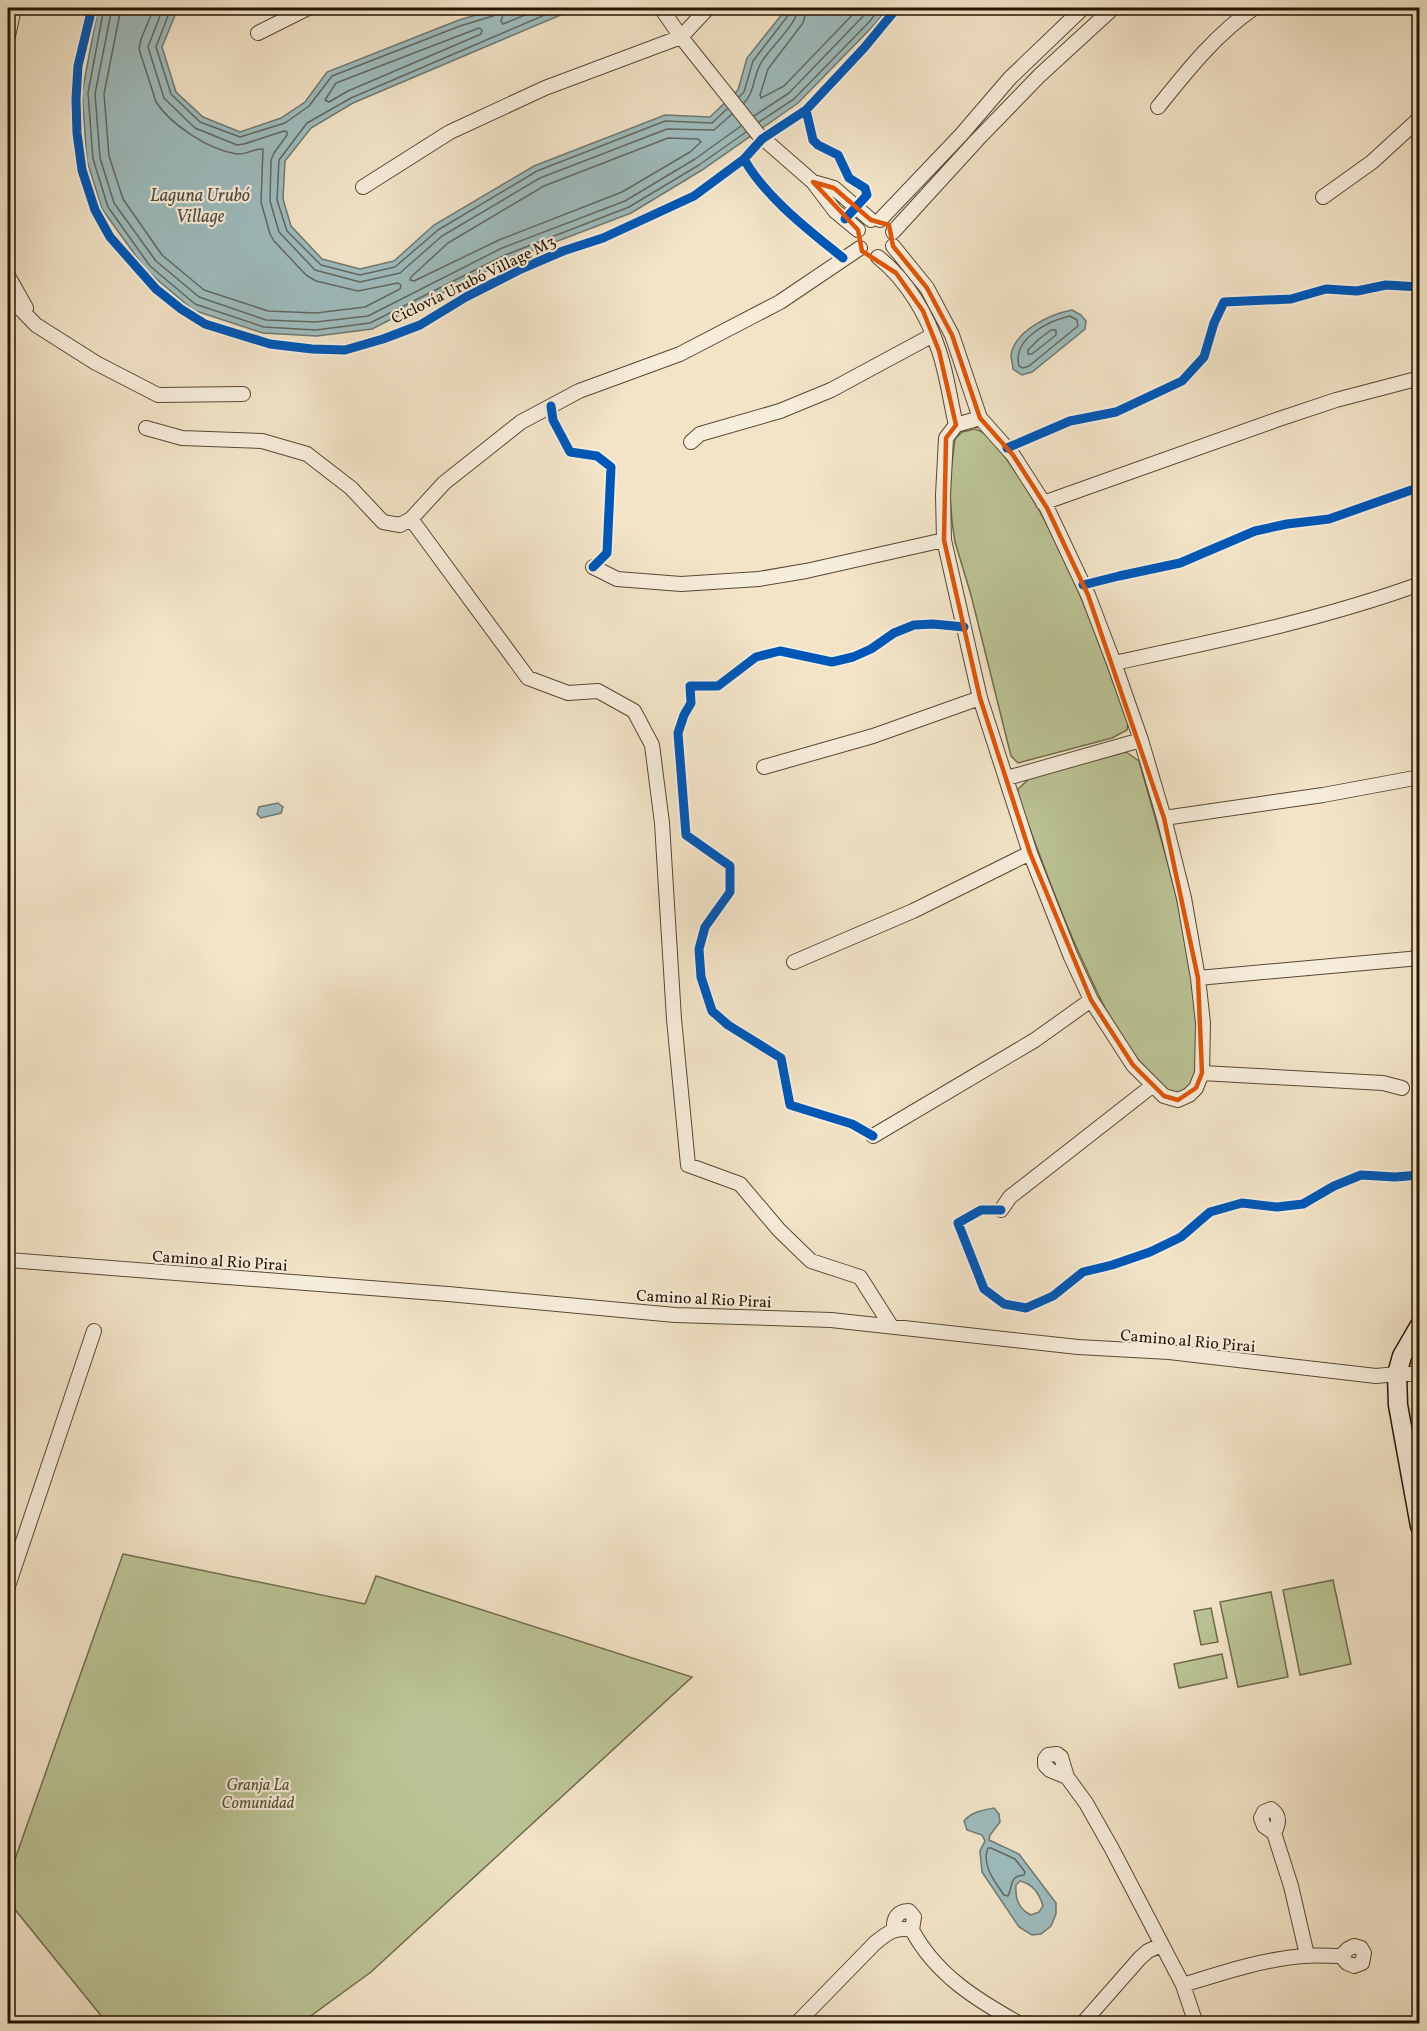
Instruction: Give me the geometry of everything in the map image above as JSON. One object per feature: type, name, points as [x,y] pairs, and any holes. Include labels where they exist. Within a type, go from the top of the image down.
[{"type":"main road","points":[[1419,1325],[1402,1356],[1397,1374],[1398,1405],[1419,1526]]},
{"type":"street","points":[[8,36],[13,8]]},
{"type":"street","points":[[258,33],[308,8]]},
{"type":"street","points":[[661,8],[681,37],[758,134],[813,182],[836,211],[858,230]]},
{"type":"street","points":[[363,187],[450,132],[545,88],[681,37],[708,8]]},
{"type":"street","points":[[956,424],[939,351],[923,311],[896,273],[878,257],[867,255],[860,248],[856,237],[858,230],[862,224],[875,220],[961,135],[1010,78],[1083,8]]},
{"type":"street","points":[[1158,107],[1200,55],[1237,19],[1254,8]]},
{"type":"street","points":[[878,257],[888,252],[893,239],[977,140],[1107,10]]},
{"type":"street","points":[[1323,197],[1372,162],[1419,118]]},
{"type":"street","points":[[813,182],[834,188],[875,220],[889,225],[893,239],[927,288],[952,334],[980,418],[1013,455],[1043,503],[1088,595],[1141,740],[1184,898],[1198,978],[1203,1023],[1202,1073],[1196,1088],[1189,1095],[1178,1100],[1164,1096],[1133,1065],[1091,1000],[1071,957],[1030,854],[980,698],[944,540],[943,495],[946,438],[956,424],[980,418]]},
{"type":"street","points":[[146,428],[182,438],[262,441],[307,454],[351,488],[383,522],[400,525],[411,519],[444,483],[521,422],[579,391],[680,354],[780,302],[860,248]]},
{"type":"street","points":[[8,276],[36,325]]},
{"type":"street","points":[[8,296],[36,325],[96,363],[158,395],[243,394]]},
{"type":"street","points":[[691,442],[700,434],[780,411],[831,390],[933,335]]},
{"type":"street","points":[[1043,503],[1279,418],[1419,378]]},
{"type":"street","points":[[411,519],[528,678],[568,693],[598,691],[634,711],[652,745],[662,823],[674,1019],[688,1165],[740,1184],[778,1230],[811,1261],[860,1277],[891,1326]]},
{"type":"street","points":[[593,567],[617,579],[681,584],[759,579],[806,571],[944,540]]},
{"type":"street","points":[[1114,663],[1272,629],[1385,597],[1419,584]]},
{"type":"street","points":[[764,767],[873,736],[980,698]]},
{"type":"street","points":[[1007,778],[1141,740]]},
{"type":"street","points":[[1164,818],[1323,795],[1419,777]]},
{"type":"street","points":[[794,962],[913,911],[1030,854]]},
{"type":"street","points":[[1198,978],[1419,958]]},
{"type":"street","points":[[873,1136],[1035,1040],[1091,1000]]},
{"type":"street","points":[[1202,1073],[1383,1083],[1402,1088]]},
{"type":"street","points":[[1001,1210],[1010,1197],[1152,1086]]},
{"type":"street","name":"Camino al Rio Pirai","points":[[8,1260],[437,1293],[675,1315],[831,1320],[1078,1347],[1169,1352],[1376,1376],[1419,1374]]},
{"type":"street","points":[[9,1578],[94,1331]]},
{"type":"street","points":[[1067,1777],[1097,1823],[1183,1985],[1196,2024]]},
{"type":"street","points":[[1274,1833],[1291,1886],[1306,1955]]},
{"type":"street","points":[[796,2024],[875,1943],[894,1930],[903,1928],[912,1930],[932,1960],[948,1977],[978,1999],[1020,2024]]},
{"type":"street","points":[[1082,2024],[1140,1958],[1161,1945]]},
{"type":"street","points":[[1183,1985],[1257,1964],[1306,1955],[1341,1956]]},
{"type":"highlighted area","points":[[813,182],[834,188],[871,220],[889,225],[893,246],[927,288],[952,335],[980,418],[1013,455],[1047,508],[1088,595],[1164,818],[1198,978],[1202,1073],[1196,1088],[1178,1100],[1164,1096],[1133,1065],[1091,1000],[1030,853],[980,698],[944,540],[946,438],[956,425],[939,351],[923,311],[896,273],[862,251],[858,230]]},
{"type":"green space","points":[[975,429],[981,431],[995,443],[1030,494],[1078,589],[1128,723],[1127,730],[1112,738],[1018,763],[1011,756],[971,595],[955,542],[952,521],[949,485],[955,439],[962,432]]},
{"type":"green space","points":[[1126,752],[1139,761],[1179,906],[1193,981],[1196,1070],[1191,1085],[1178,1093],[1163,1087],[1147,1070],[1125,1041],[1106,1010],[1067,926],[1018,796],[1018,789],[1032,776]]},
{"type":"green space","name":"Granja La Comunidad","points":[[123,1554],[365,1604],[376,1576],[692,1677],[371,1972],[301,2023],[107,2023],[8,1901],[8,1879]]},
{"type":"green space","points":[[1333,1580],[1351,1664],[1300,1675],[1283,1590]]},
{"type":"green space","points":[[1271,1592],[1288,1677],[1238,1687],[1220,1602]]},
{"type":"green space","points":[[1211,1608],[1218,1642],[1201,1645],[1194,1611]]},
{"type":"green space","points":[[1222,1654],[1227,1678],[1179,1688],[1174,1664]]},
{"type":"water","name":"Laguna Urubó Village","points":[[98,8],[178,8],[162,47],[176,92],[203,117],[240,132],[281,118],[305,102],[327,72],[459,20],[500,8],[577,8],[353,103],[311,128],[285,161],[283,199],[291,226],[322,259],[360,269],[394,261],[434,225],[534,166],[665,115],[710,117],[738,90],[747,58],[787,8],[888,8],[798,103],[702,170],[631,213],[508,260],[372,329],[317,336],[263,333],[193,310],[146,270],[102,209],[87,161],[82,93]]},
{"type":"water","points":[[1072,310],[1086,321],[1085,329],[1032,372],[1022,375],[1013,369],[1011,355],[1019,338],[1045,319]]},
{"type":"water","points":[[278,803],[283,807],[281,813],[261,818],[257,814],[259,807]]},
{"type":"water","points":[[994,1808],[999,1814],[1000,1822],[989,1840],[1019,1854],[1056,1903],[1056,1914],[1051,1926],[1041,1934],[1032,1935],[1019,1927],[982,1872],[980,1851],[985,1841],[982,1835],[967,1830],[964,1821],[974,1813]],"holes":[[[1020,1881],[1029,1884],[1040,1897],[1043,1906],[1039,1912],[1031,1915],[1020,1906],[1016,1894],[1016,1885]]]},
{"type":"cycle path","name":"Ciclovía Urubó Village M3","points":[[92,8],[78,66],[77,133],[82,170],[95,210],[110,237],[156,289],[205,324],[270,344],[345,350],[420,325],[466,297],[521,269],[563,251],[603,238],[694,196],[744,159],[762,139],[806,110],[864,48],[897,8]]},
{"type":"cycle path","points":[[806,110],[813,140],[838,155],[849,178],[865,188],[867,195],[845,219]]},
{"type":"cycle path","points":[[744,159],[776,200],[843,258]]},
{"type":"cycle path","points":[[1007,448],[1070,421],[1116,412],[1182,381],[1204,357],[1214,323],[1224,302],[1291,299],[1326,289],[1357,291],[1386,285],[1420,287]]},
{"type":"cycle path","points":[[551,406],[553,420],[570,452],[597,456],[611,467],[607,553],[593,567]]},
{"type":"cycle path","points":[[1083,585],[1180,563],[1255,531],[1329,519],[1420,487]]},
{"type":"cycle path","points":[[873,1136],[852,1124],[790,1105],[781,1058],[728,1025],[712,1011],[701,977],[699,949],[705,927],[730,892],[730,866],[686,835],[678,733],[691,703],[690,686],[718,686],[756,657],[780,651],[832,662],[853,657],[871,649],[894,633],[914,625],[964,627]]},
{"type":"cycle path","points":[[1001,1210],[981,1210],[958,1223],[984,1289],[1004,1304],[1026,1308],[1053,1296],[1083,1272],[1150,1252],[1181,1237],[1210,1212],[1242,1203],[1277,1207],[1303,1204],[1334,1186],[1361,1175],[1395,1177],[1420,1175]]}]
